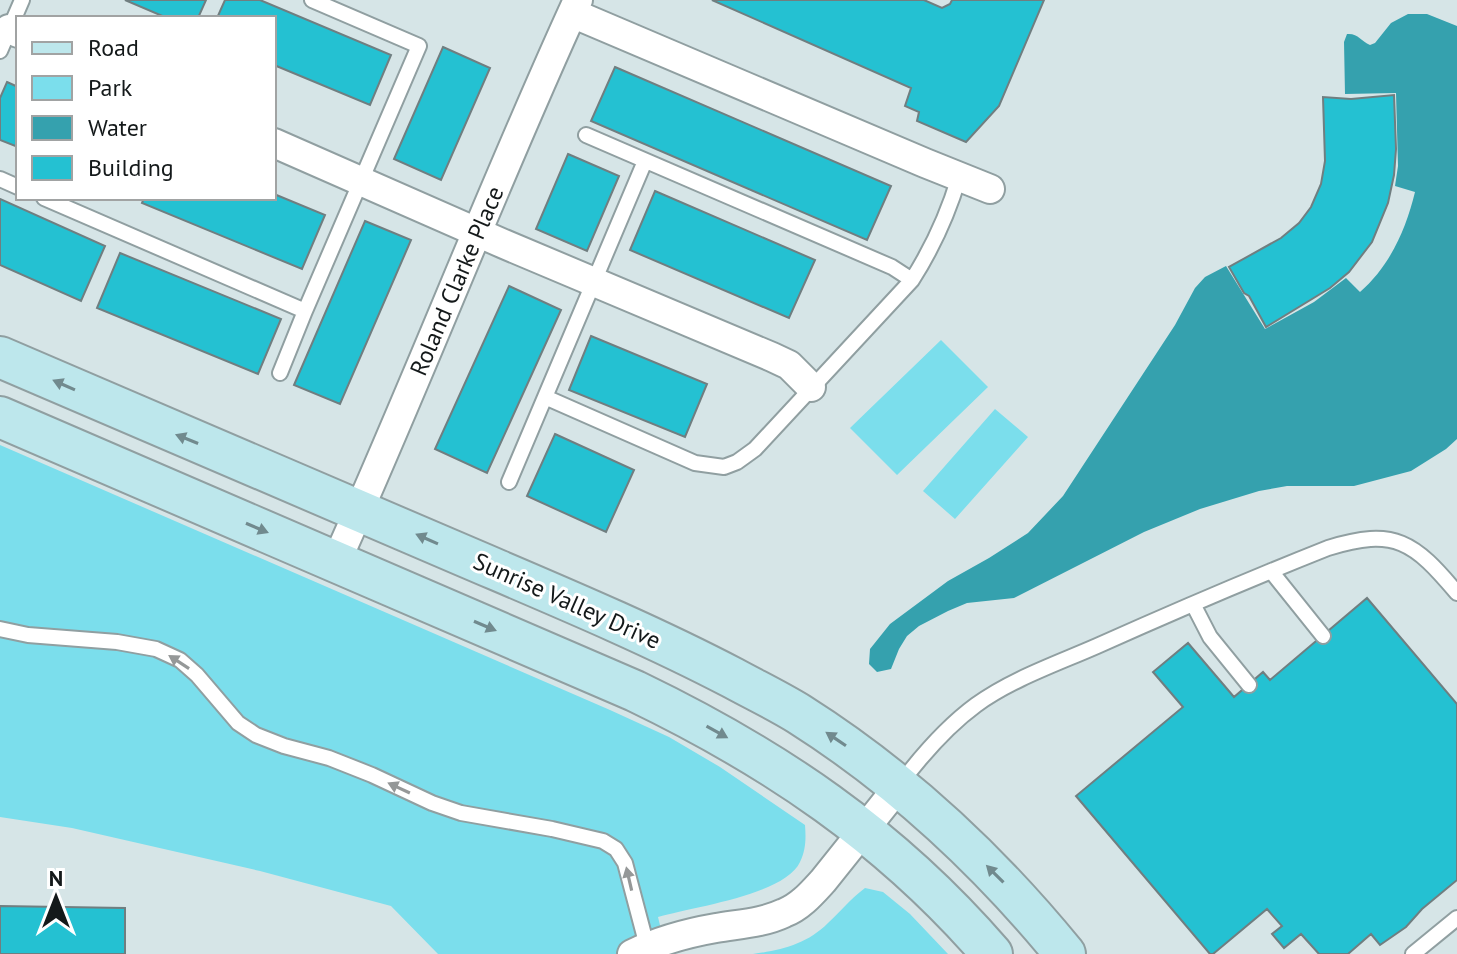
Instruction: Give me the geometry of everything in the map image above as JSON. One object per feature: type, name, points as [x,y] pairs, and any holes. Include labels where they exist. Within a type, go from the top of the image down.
[{"type":"main road","name":"Sunrise Valley Drive","points":[[0,357],[685,653],[797,713],[899,786],[1008,887],[1065,954]]},
{"type":"main road","points":[[0,417],[668,707],[732,741],[777,768],[864,831],[921,879],[992,954]]},
{"type":"street","points":[[575,6],[990,189]]},
{"type":"street","name":"Roland Clarke Place","points":[[336,562],[575,6]]},
{"type":"street","points":[[276,144],[772,357],[789,365],[811,387]]},
{"type":"street","points":[[643,952],[682,935],[768,919],[793,909],[812,893],[899,786]]},
{"type":"lane","points":[[280,373],[419,46],[312,0]]},
{"type":"lane","points":[[9,38],[16,18]]},
{"type":"lane","points":[[586,135],[892,267],[912,280]]},
{"type":"lane","points":[[509,482],[645,161]]},
{"type":"lane","points":[[545,397],[695,463],[724,467],[737,462],[755,449],[912,280],[940,230],[959,177]]},
{"type":"lane","points":[[49,200],[305,311]]},
{"type":"lane","points":[[899,786],[923,754],[986,698],[1193,604],[1344,543],[1370,538],[1407,544],[1457,593]]},
{"type":"lane","points":[[1271,571],[1323,636]]},
{"type":"lane","points":[[1193,604],[1210,637],[1249,685]]},
{"type":"lane","points":[[0,629],[156,649],[180,660],[238,723],[256,735],[329,758],[461,813],[603,841],[616,849],[625,863],[643,952]]},
{"type":"lane","points":[[1420,952],[1457,918]]},
{"type":"green space","points":[[941,340],[988,387],[897,475],[850,428]]},
{"type":"green space","points":[[995,409],[1028,437],[955,519],[923,491]]},
{"type":"green space","points":[[0,445],[669,737],[720,767],[805,825],[805,844],[800,862],[791,873],[757,891],[658,917],[667,954],[438,954],[391,906],[260,871],[72,828],[0,817]]},
{"type":"green space","points":[[865,888],[883,892],[910,914],[948,954],[753,954],[784,948],[812,936]]},
{"type":"water","points":[[1408,14],[1427,14],[1457,26],[1457,439],[1411,471],[1354,486],[1287,486],[1259,491],[1200,509],[1144,532],[1014,598],[967,603],[948,611],[907,636],[891,669],[877,672],[869,664],[870,649],[890,624],[948,581],[1028,533],[1063,496],[1175,325],[1195,288],[1205,277],[1226,266],[1265,329],[1314,302],[1346,278],[1360,292],[1380,271],[1402,233],[1415,192],[1395,186],[1398,166],[1396,93],[1345,94],[1344,42],[1347,34],[1351,34],[1370,45],[1375,43],[1391,23]]},
{"type":"building","points":[[125,0],[206,0],[199,16],[162,16]]},
{"type":"building","points":[[225,0],[260,0],[391,55],[370,105],[276,66],[276,16],[218,16]]},
{"type":"building","points":[[712,0],[924,0],[942,8],[952,0],[1044,0],[999,106],[966,142],[917,121],[919,112],[905,106],[911,88]]},
{"type":"building","points":[[443,47],[490,68],[441,180],[394,159]]},
{"type":"building","points":[[615,67],[891,186],[867,240],[591,121]]},
{"type":"building","points":[[7,82],[16,86],[16,146],[0,140],[0,98]]},
{"type":"building","points":[[1394,95],[1394,175],[1388,203],[1372,242],[1349,272],[1330,288],[1266,327],[1229,267],[1281,238],[1299,223],[1311,207],[1321,184],[1325,161],[1323,97],[1351,99]]},
{"type":"building","points":[[568,154],[619,176],[587,251],[536,229]]},
{"type":"building","points":[[655,191],[815,260],[789,318],[630,250]]},
{"type":"building","points":[[276,195],[325,215],[302,269],[142,203],[143,200],[276,200]]},
{"type":"building","points":[[0,199],[105,246],[81,301],[0,265]]},
{"type":"building","points":[[365,221],[411,240],[340,404],[294,385]]},
{"type":"building","points":[[120,253],[281,319],[258,374],[97,308]]},
{"type":"building","points":[[509,286],[561,310],[487,473],[435,449]]},
{"type":"building","points":[[591,336],[707,384],[685,437],[569,390]]},
{"type":"building","points":[[555,434],[634,470],[606,532],[527,496]]},
{"type":"building","points":[[1367,598],[1457,704],[1457,880],[1406,927],[1380,945],[1371,934],[1348,954],[1319,954],[1301,934],[1284,948],[1272,934],[1282,926],[1267,909],[1210,954],[1076,796],[1183,707],[1153,672],[1188,643],[1234,697],[1263,672],[1270,680]]},
{"type":"building","points":[[0,906],[125,908],[125,954],[0,954]]}]
